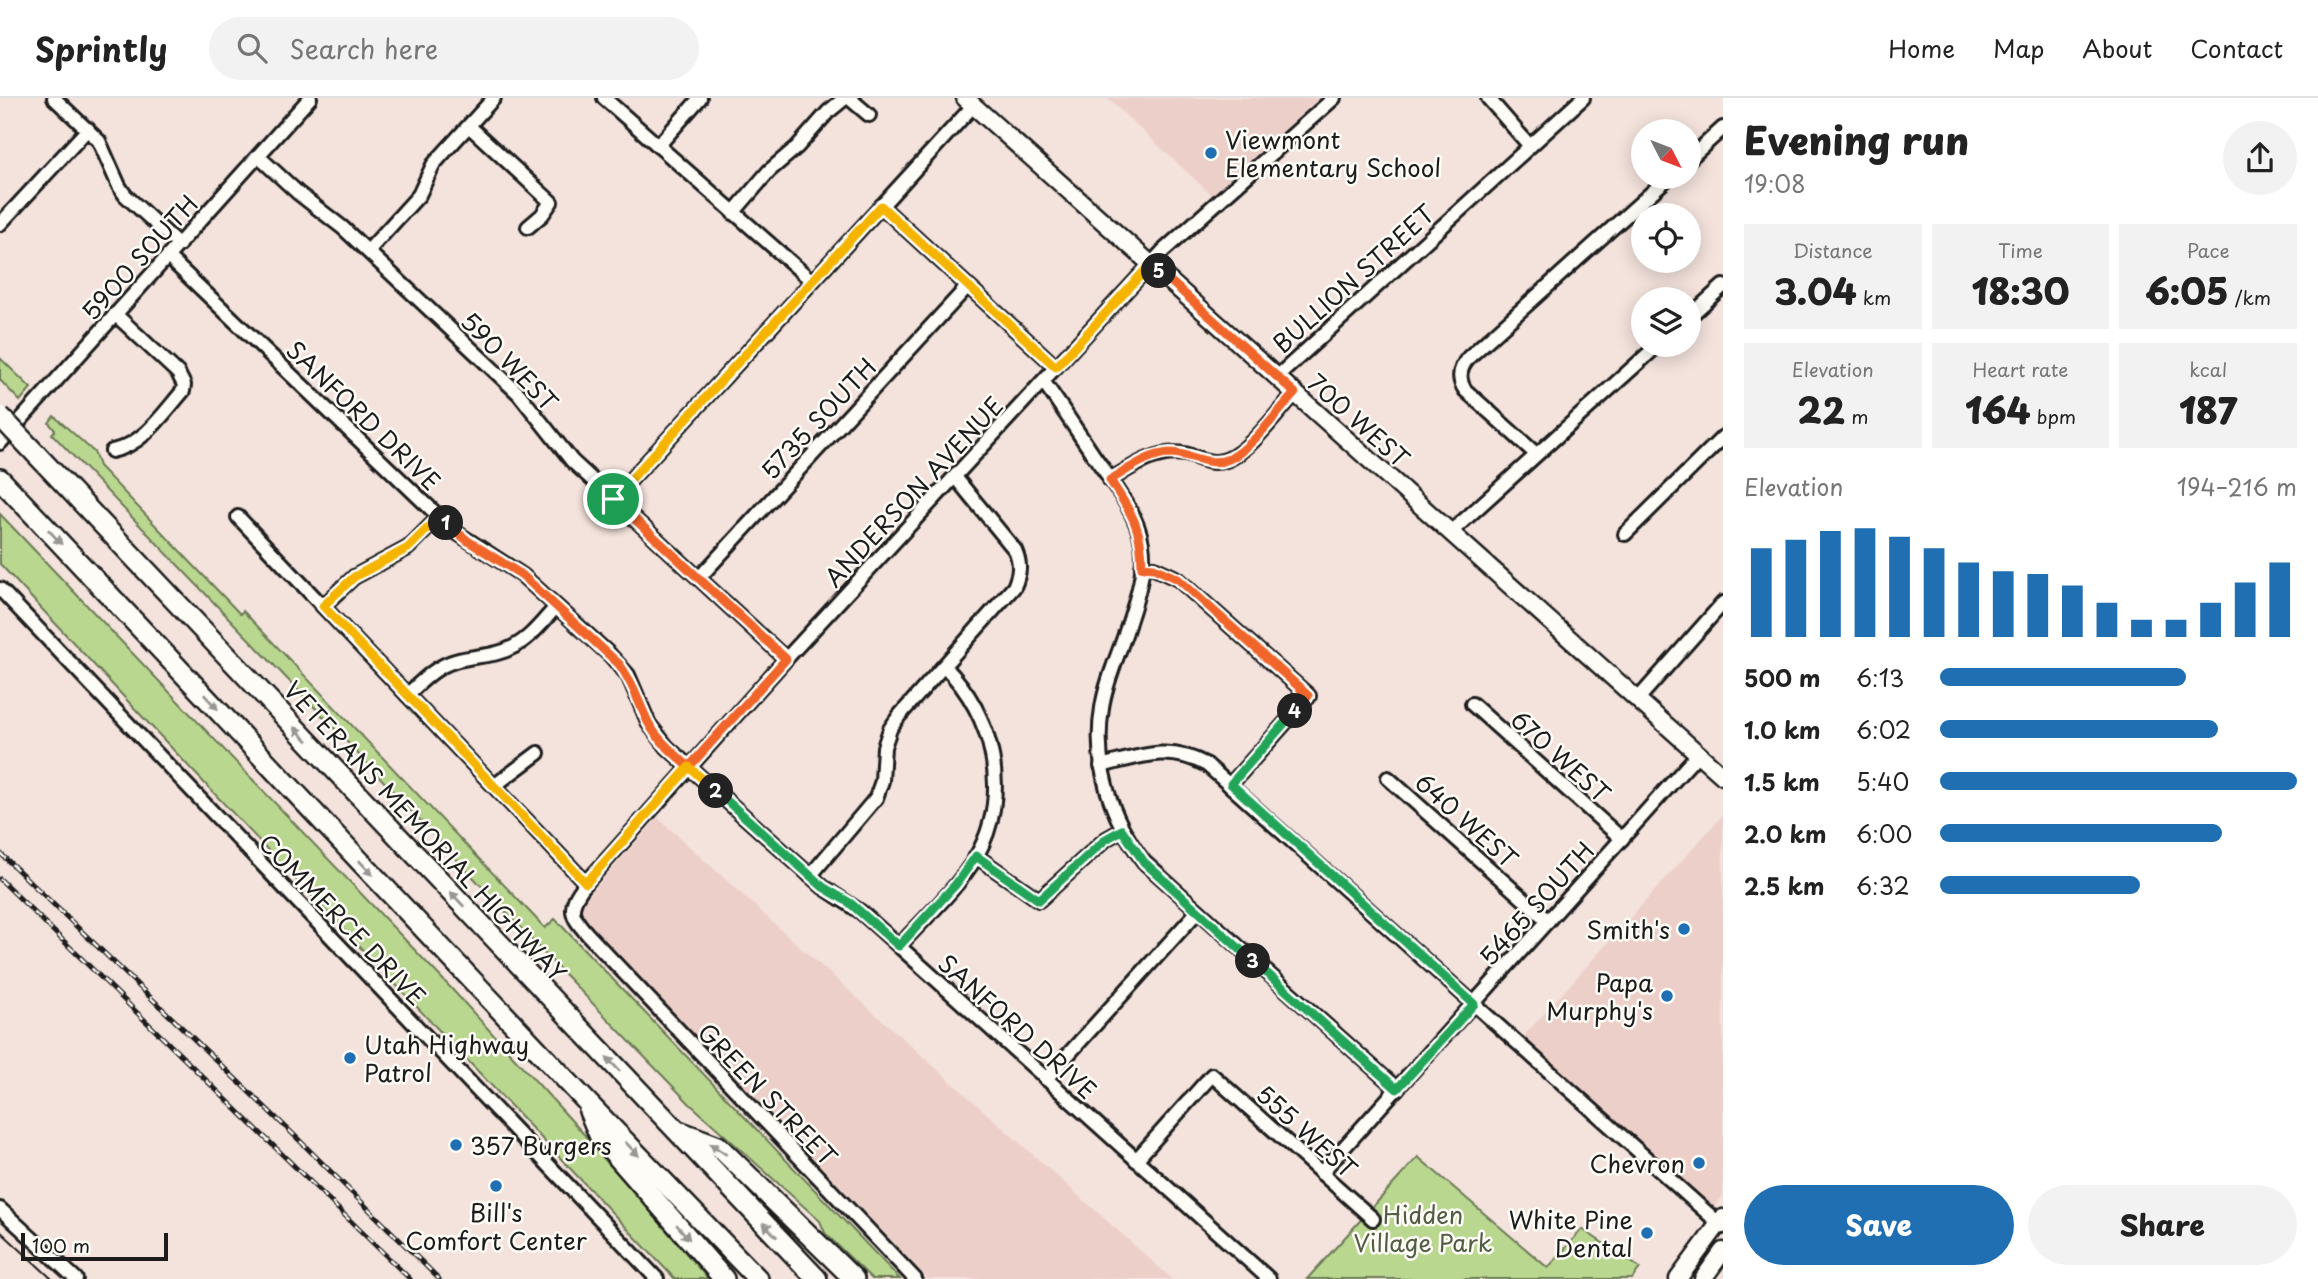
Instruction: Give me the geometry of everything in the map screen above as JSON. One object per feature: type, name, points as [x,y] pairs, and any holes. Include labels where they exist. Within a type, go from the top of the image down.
[{"type":"highway","name":"VETERANS MEMORIAL HIGHWAY","points":[[0,416],[817,1279]]},
{"type":"highway","points":[[4,483],[585,1100],[758,1279]]},
{"type":"highway","points":[[585,1100],[600,1137],[724,1279]]},
{"type":"highway","points":[[675,1130],[718,1146],[855,1279]]},
{"type":"main road","name":"700 WEST","points":[[969,102],[1723,776]]},
{"type":"main road","points":[[1678,1279],[1721,1223]]},
{"type":"main road","points":[[1703,1279],[1723,1251]]},
{"type":"street","points":[[54,98],[88,129],[105,152],[125,195],[179,245]]},
{"type":"street","name":"5900 SOUTH","points":[[0,443],[310,98]]},
{"type":"street","points":[[368,251],[416,200],[433,165],[494,98]]},
{"type":"street","points":[[604,98],[812,281]]},
{"type":"street","points":[[658,146],[700,98]]},
{"type":"street","points":[[733,213],[769,171],[789,155],[828,112],[847,98],[869,115]]},
{"type":"street","name":"ANDERSON AVENUE","points":[[590,939],[572,911],[575,899],[586,883],[786,659],[1163,251],[1334,98]]},
{"type":"street","points":[[1488,98],[1530,146]]},
{"type":"street","name":"BULLION STREET","points":[[1277,377],[1583,98]]},
{"type":"street","points":[[613,499],[881,206],[969,102]]},
{"type":"street","points":[[469,126],[551,202],[542,215],[527,227]]},
{"type":"street","points":[[1701,148],[1723,128]]},
{"type":"street","points":[[0,224],[88,129]]},
{"type":"street","name":"590 WEST","points":[[258,156],[298,193],[343,228],[519,394],[564,452],[786,659]]},
{"type":"street","points":[[1536,454],[1465,390],[1460,381],[1461,368],[1469,357],[1656,189]]},
{"type":"street","points":[[881,206],[1056,367]]},
{"type":"street","name":"SANFORD DRIVE","points":[[168,257],[439,517],[468,541],[515,570],[619,664],[632,684],[649,724],[667,747],[810,876],[861,912],[1269,1279]]},
{"type":"street","name":"5735 SOUTH","points":[[699,578],[968,286]]},
{"type":"street","points":[[1701,306],[1723,286]]},
{"type":"street","points":[[112,451],[127,448],[139,440],[183,391],[184,385],[178,373],[116,314]]},
{"type":"street","points":[[1451,532],[1645,357]]},
{"type":"street","points":[[1043,381],[1136,522],[1142,543],[1142,567],[1136,599],[1102,706],[1099,737],[1101,766],[1108,797],[1122,830],[1144,862],[1397,1089]]},
{"type":"street","points":[[1110,480],[1160,455],[1186,455],[1209,463],[1227,460],[1246,448],[1295,393]]},
{"type":"street","points":[[1625,534],[1723,437]]},
{"type":"street","points":[[810,876],[876,799],[882,781],[884,747],[890,729],[1014,587],[1019,576],[1020,564],[1015,550],[954,477]]},
{"type":"street","points":[[238,517],[586,883]]},
{"type":"street","points":[[323,606],[354,577],[408,548],[439,517]]},
{"type":"street","points":[[1142,567],[1154,568],[1178,579],[1308,696],[1231,784]]},
{"type":"street","name":"COMMERCE DRIVE","points":[[0,589],[657,1279]]},
{"type":"street","points":[[1638,699],[1723,603]]},
{"type":"street","points":[[407,695],[439,667],[448,663],[490,656],[511,649],[531,635],[556,607]]},
{"type":"street","points":[[899,946],[956,884],[976,856],[990,820],[993,802],[993,757],[982,719],[944,666]]},
{"type":"street","name":"670 WEST","points":[[1472,705],[1622,839]]},
{"type":"street","points":[[494,786],[538,752]]},
{"type":"street","points":[[1101,766],[1146,755],[1181,753],[1208,765],[1721,1223]]},
{"type":"street","name":"5465 SOUTH","points":[[1321,1173],[1698,754]]},
{"type":"street","name":"640 WEST","points":[[1388,778],[1548,921]]},
{"type":"street","points":[[976,856],[1039,900],[1106,839],[1122,830]]},
{"type":"street","points":[[1046,1079],[1198,911]]},
{"type":"street","name":"GREEN STREET","points":[[590,939],[915,1279]]},
{"type":"street","name":"555 WEST","points":[[1136,1160],[1212,1075],[1373,1219]]},
{"type":"street","points":[[0,1209],[76,1279]]},
{"type":"shaded area","name":"Viewmont Elementary School","points":[[1107,98],[1319,98],[1212,195]]},
{"type":"shaded area","points":[[1723,815],[1723,1195],[1713,1209],[1523,1037]]},
{"type":"shaded area","points":[[658,818],[1172,1279],[928,1279],[580,914],[581,904]]},
{"type":"green space","points":[[0,358],[31,388],[20,401],[0,380]]},
{"type":"green space","points":[[54,416],[94,452],[99,466],[240,614],[243,611],[545,928],[555,919],[900,1279],[872,1279],[825,1233],[820,1221],[689,1103],[52,434],[55,430],[49,423]]},
{"type":"green space","points":[[0,514],[449,986],[591,1142],[708,1279],[675,1279],[0,564]]},
{"type":"green space","name":"Hidden Village Park","points":[[1418,1157],[1548,1268],[1582,1229],[1640,1268],[1632,1279],[1307,1279]]},
{"type":"tram line","points":[[0,1231],[52,1279]]},
{"type":"railway","points":[[0,853],[296,1137],[439,1279]]},
{"type":"railway","points":[[0,879],[410,1279]]},
{"type":"place","name":"Viewmont Elementary School","points":[[1211,153]]},
{"type":"place","name":"Smith's","points":[[1684,929]]},
{"type":"place","name":"Papa Murphy's","points":[[1667,996]]},
{"type":"place","name":"Utah Highway Patrol","points":[[350,1058]]},
{"type":"place","name":"357 Burgers","points":[[456,1145]]},
{"type":"place","name":"Chevron","points":[[1699,1163]]},
{"type":"place","name":"Bill's Comfort Center","points":[[496,1186]]},
{"type":"place","name":"White Pine Dental","points":[[1647,1233]]},
{"type":"route","points":[[613,499],[786,659],[689,767],[667,747],[649,724],[637,693],[619,664],[522,575],[468,541],[439,517],[408,548],[354,577],[323,606],[586,883],[689,767],[823,887],[850,903],[899,946],[956,884],[976,856],[1039,900],[1106,839],[1122,830],[1144,862],[1397,1089],[1474,1004],[1231,784],[1308,696],[1178,579],[1166,572],[1142,567],[1142,543],[1136,522],[1110,480],[1160,455],[1186,455],[1209,463],[1227,460],[1246,448],[1295,393],[1151,264],[1056,367],[881,206],[613,499]]}]
